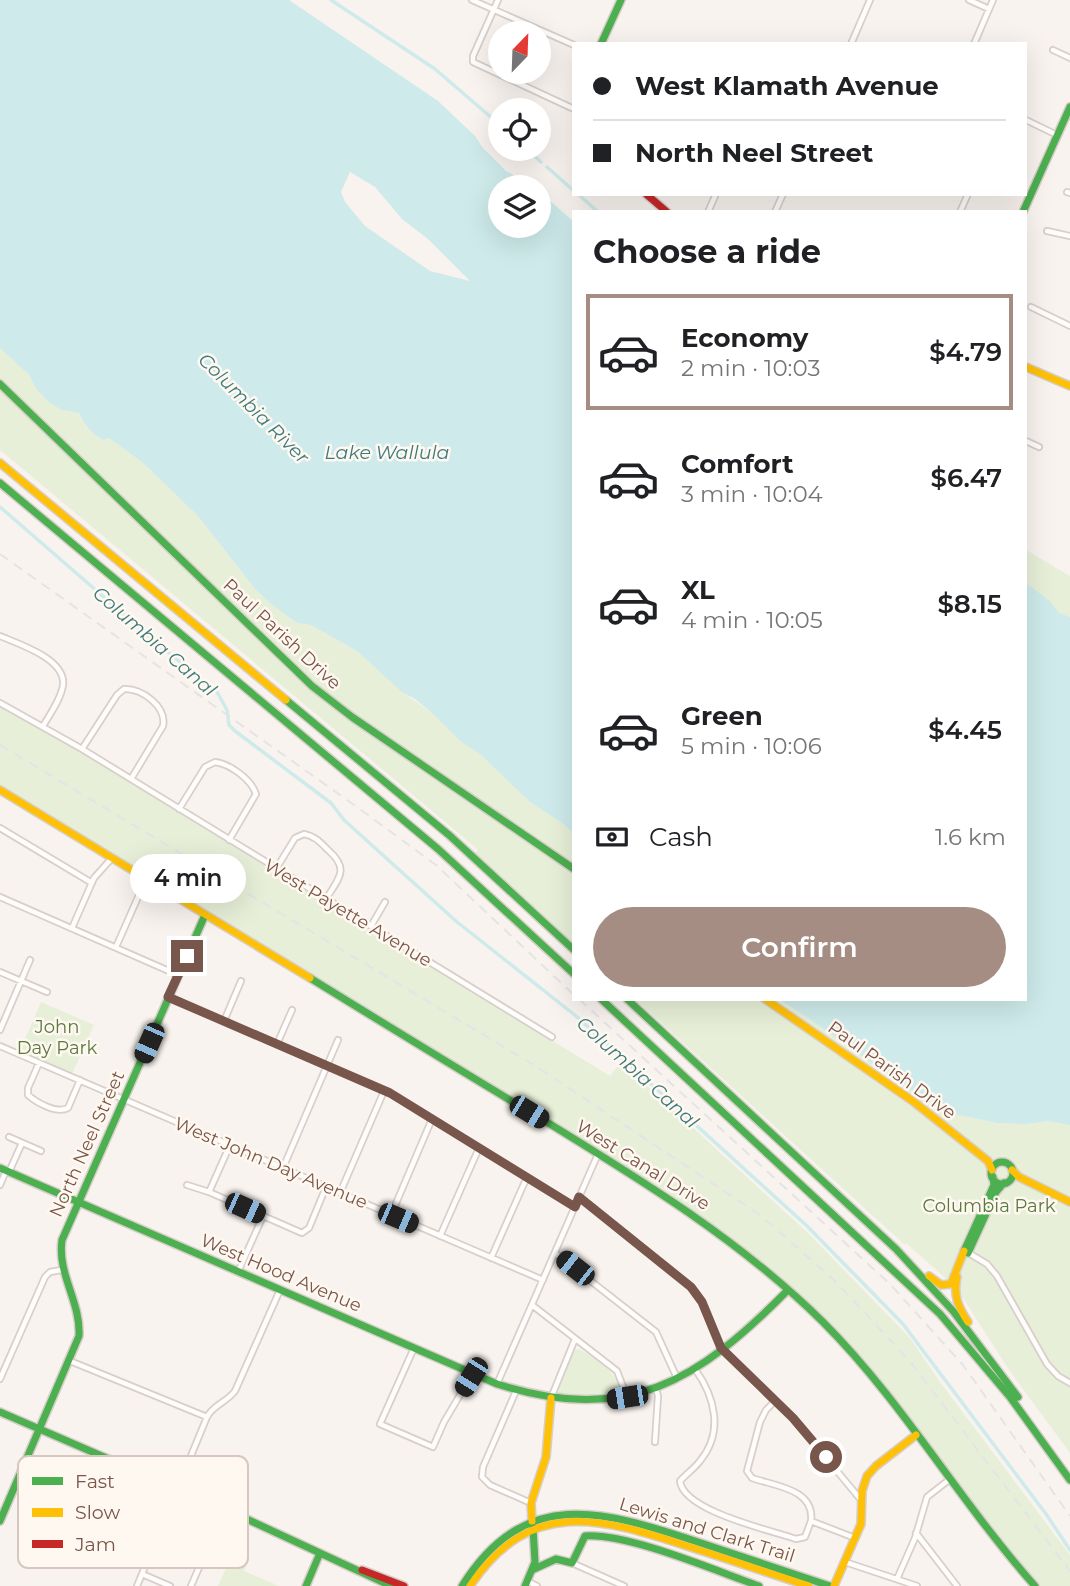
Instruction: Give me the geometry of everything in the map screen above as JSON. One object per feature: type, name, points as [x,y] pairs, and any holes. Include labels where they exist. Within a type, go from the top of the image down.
[{"type":"main road","points":[[603,42],[621,0]]},
{"type":"main road","points":[[1024,210],[1070,107]]},
{"type":"main road","points":[[648,196],[665,210]]},
{"type":"main road","points":[[1027,367],[1070,385]]},
{"type":"main road","name":"Paul Parish Drive","points":[[0,384],[312,686],[572,868]]},
{"type":"main road","points":[[0,463],[449,835],[572,948]]},
{"type":"main road","points":[[0,483],[438,849],[572,972]]},
{"type":"main road","name":"West Canal Drive","points":[[0,790],[598,1154],[719,1233],[788,1290],[879,1384],[1035,1586]]},
{"type":"main road","name":"North Neel Street","points":[[61,1270],[61,1244],[78,1202],[205,915]]},
{"type":"main road","points":[[603,1001],[933,1307],[1005,1390],[1070,1480]]},
{"type":"main road","points":[[629,1001],[897,1249],[953,1311],[1070,1469]]},
{"type":"main road","name":"Paul Parish Drive","points":[[768,1001],[914,1102],[989,1161],[992,1174]]},
{"type":"main road","name":"Paul Parish Drive","points":[[966,1143],[993,1160],[1002,1162]]},
{"type":"main road","points":[[1007,1382],[956,1300],[956,1282],[994,1185],[992,1174],[997,1164],[1009,1164],[1018,1177],[1047,1192]]},
{"type":"main road","name":"West Hood Avenue","points":[[5,1170],[497,1384],[551,1398],[584,1401],[627,1397],[656,1389],[724,1351],[788,1290]]},
{"type":"main road","points":[[818,1176],[856,1206],[938,1284],[945,1286],[952,1282],[996,1192],[1012,1176],[1012,1170]]},
{"type":"main road","points":[[992,1174],[998,1182],[1017,1181],[1070,1202]]},
{"type":"main road","points":[[28,1456],[79,1336],[80,1315],[61,1270]]},
{"type":"main road","points":[[526,1583],[535,1555],[531,1503],[546,1457],[551,1398]]},
{"type":"main road","points":[[0,1412],[102,1456]]},
{"type":"main road","points":[[832,1586],[862,1519],[863,1486],[870,1472],[916,1435]]},
{"type":"main road","points":[[0,1521],[18,1480]]},
{"type":"main road","name":"Lewis and Clark Trail","points":[[533,1525],[555,1515],[576,1513],[629,1520],[832,1586]]},
{"type":"main road","points":[[248,1520],[391,1586]]},
{"type":"main road","name":"Lewis and Clark Trail","points":[[533,1525],[573,1520],[618,1524],[809,1586]]},
{"type":"main road","points":[[462,1586],[475,1565],[494,1544],[509,1532],[533,1525]]},
{"type":"main road","points":[[470,1586],[496,1551],[533,1525]]},
{"type":"main road","points":[[532,1570],[556,1559],[572,1563],[586,1534],[596,1534],[622,1540],[759,1586]]},
{"type":"main road","points":[[306,1586],[320,1553]]},
{"type":"main road","points":[[357,1569],[404,1586]]},
{"type":"main road","points":[[380,1581],[397,1586]]},
{"type":"street","points":[[472,0],[572,44]]},
{"type":"street","points":[[498,0],[472,56],[473,62],[572,108]]},
{"type":"street","points":[[852,42],[870,0]]},
{"type":"street","points":[[969,0],[989,9]]},
{"type":"street","points":[[975,42],[993,0]]},
{"type":"street","points":[[1053,50],[1070,58]]},
{"type":"street","points":[[1027,120],[1057,135]]},
{"type":"street","points":[[1027,184],[1034,188]]},
{"type":"street","points":[[1047,231],[1070,236]]},
{"type":"street","points":[[1031,307],[1070,326]]},
{"type":"street","points":[[1027,441],[1039,447]]},
{"type":"street","points":[[0,636],[50,660],[63,678],[62,688],[43,726]]},
{"type":"street","points":[[82,749],[120,692],[129,688],[136,690],[160,708],[165,718],[163,726],[131,779]]},
{"type":"street","name":"West Payette Avenue","points":[[0,703],[82,749],[552,1037]]},
{"type":"street","points":[[179,809],[205,768],[215,762],[227,766],[249,781],[256,794],[229,840]]},
{"type":"street","points":[[0,828],[48,861],[92,883]]},
{"type":"street","points":[[5,841],[9,834]]},
{"type":"street","points":[[276,869],[295,838],[304,834],[315,838],[342,866],[340,875],[326,899]]},
{"type":"street","points":[[72,928],[92,883],[112,858]]},
{"type":"street","points":[[116,947],[146,878]]},
{"type":"street","points":[[0,897],[178,975]]},
{"type":"street","points":[[372,926],[385,902]]},
{"type":"street","points":[[0,1030],[30,960]]},
{"type":"street","points":[[0,972],[47,992]]},
{"type":"street","points":[[224,1021],[241,981]]},
{"type":"street","points":[[168,997],[384,1091],[575,1207]]},
{"type":"street","points":[[277,1044],[292,1010]]},
{"type":"street","points":[[283,1168],[338,1040]]},
{"type":"street","name":"West John Day Avenue","points":[[0,1046],[543,1280]]},
{"type":"street","points":[[39,1063],[28,1087],[28,1095],[58,1111],[68,1108],[80,1080]]},
{"type":"street","points":[[340,1193],[384,1091]]},
{"type":"street","points":[[391,1215],[432,1119]]},
{"type":"street","points":[[9,1137],[41,1151]]},
{"type":"street","points":[[0,1185],[5,1170],[22,1143]]},
{"type":"street","points":[[209,1192],[230,1145]]},
{"type":"street","points":[[440,1236],[479,1148]]},
{"type":"street","points":[[497,1384],[598,1154]]},
{"type":"street","points":[[491,1258],[527,1177]]},
{"type":"street","points":[[187,1185],[302,1233],[306,1232],[326,1187]]},
{"type":"street","points":[[579,1197],[691,1287],[702,1302],[724,1351],[775,1401],[862,1501]]},
{"type":"street","points":[[238,1272],[263,1216]]},
{"type":"street","points":[[966,1252],[993,1270],[1047,1364],[1058,1376],[1070,1383]]},
{"type":"street","points":[[555,1253],[656,1332],[677,1378]]},
{"type":"street","points":[[0,1379],[45,1277],[50,1272],[61,1270]]},
{"type":"street","points":[[191,1456],[207,1418],[214,1408],[229,1399],[235,1391],[280,1290]]},
{"type":"street","points":[[532,1304],[618,1373],[627,1397]]},
{"type":"street","points":[[551,1398],[575,1339]]},
{"type":"street","points":[[414,1348],[380,1424],[433,1447],[444,1422],[473,1373]]},
{"type":"street","points":[[70,1361],[207,1418]]},
{"type":"street","points":[[694,1368],[711,1396],[715,1427],[705,1455],[680,1482],[686,1494],[704,1507],[796,1538],[805,1537],[811,1521],[811,1507],[804,1497],[751,1478],[747,1474],[760,1422],[775,1401]]},
{"type":"street","points":[[655,1442],[658,1396],[656,1389]]},
{"type":"street","points":[[516,1391],[483,1467],[483,1479],[531,1503]]},
{"type":"street","points":[[897,1579],[927,1497],[950,1479]]},
{"type":"street","points":[[811,1521],[855,1538]]},
{"type":"street","points":[[916,1533],[957,1586]]},
{"type":"street","points":[[845,1562],[917,1586]]},
{"type":"street","points":[[572,1563],[624,1586]]},
{"type":"street","points":[[137,1586],[144,1568]]},
{"type":"street","points":[[191,1586],[199,1568]]},
{"type":"street","points":[[142,1574],[170,1586]]},
{"type":"street","points":[[526,1583],[537,1586]]},
{"type":"green space","points":[[0,348],[29,375],[41,395],[62,410],[79,413],[94,434],[103,440],[109,438],[143,463],[198,516],[256,590],[271,604],[297,623],[311,625],[357,651],[408,696],[431,712],[460,741],[481,755],[530,802],[572,832],[572,941],[476,853],[478,850],[0,450]]},
{"type":"green space","points":[[1027,551],[1070,576],[1070,645],[1027,619]]},
{"type":"green space","points":[[0,706],[49,732],[610,1076],[621,1062],[808,1233],[910,1338],[1070,1555],[1070,1586],[1040,1586],[983,1517],[869,1367],[815,1311],[728,1236],[665,1190],[0,785]]},
{"type":"green space","name":"Columbia Park","points":[[637,1001],[781,1001],[945,1112],[997,1123],[1027,1124],[1048,1121],[1070,1125],[1070,1453],[1009,1370],[965,1301],[943,1276],[906,1243],[905,1245]]},
{"type":"green space","name":"John Day Park","points":[[41,1002],[94,1025],[72,1074],[20,1051]]},
{"type":"green space","points":[[579,1349],[612,1374],[616,1380],[618,1394],[581,1398],[559,1395],[557,1390],[575,1350]]},
{"type":"green space","points":[[226,1568],[245,1568],[244,1571],[279,1586],[218,1586]]},
{"type":"water","name":"Lake Wallula","points":[[0,0],[289,0],[438,101],[475,136],[488,153],[488,161],[496,161],[513,175],[488,175],[488,238],[551,238],[551,202],[572,220],[572,832],[530,802],[481,755],[460,741],[431,712],[402,692],[357,651],[311,625],[297,623],[271,604],[256,590],[198,516],[143,463],[109,438],[103,440],[95,435],[79,413],[62,410],[37,390],[29,375],[0,348]],"holes":[[[350,172],[375,187],[402,219],[428,239],[470,281],[430,271],[365,226],[345,202],[341,192]]]},
{"type":"water","points":[[1027,584],[1050,601],[1059,613],[1070,617],[1070,1125],[1048,1121],[1027,1124],[997,1123],[945,1112],[781,1001],[1027,1001]]},
{"type":"waterway","points":[[331,0],[435,69],[488,115]]},
{"type":"waterway","points":[[547,167],[572,189]]},
{"type":"waterway","points":[[580,196],[596,210]]},
{"type":"waterway","name":"Columbia Canal","points":[[0,507],[217,692],[227,710],[229,725],[235,731],[331,803],[344,820],[457,922],[576,1016],[806,1225],[903,1324],[1070,1550]]},
{"type":"railway","points":[[0,554],[436,865],[572,993]]},
{"type":"railway","points":[[0,745],[534,1065],[760,1215],[833,1279],[909,1360],[1070,1571]]},
{"type":"railway","points":[[581,1001],[890,1284],[963,1365],[1070,1516]]},
{"type":"traffic: fast","points":[[602,42],[621,0]]},
{"type":"traffic: fast","points":[[1024,210],[1070,107]]},
{"type":"traffic: fast","points":[[0,384],[312,686],[352,717],[572,868]]},
{"type":"traffic: fast","points":[[0,483],[438,849],[572,972]]},
{"type":"traffic: fast","points":[[286,700],[449,835],[572,948]]},
{"type":"traffic: fast","points":[[28,1456],[79,1336],[79,1324],[63,1265],[62,1240],[205,915]]},
{"type":"traffic: fast","points":[[310,978],[618,1166],[759,1265],[823,1322],[852,1353],[981,1521],[1035,1586]]},
{"type":"traffic: fast","points":[[603,1001],[940,1314],[1010,1397],[1070,1480]]},
{"type":"traffic: fast","points":[[629,1001],[896,1249],[953,1311],[1018,1397]]},
{"type":"traffic: fast","points":[[1002,1162],[1012,1169],[1013,1173],[1006,1183],[1002,1184],[992,1177],[991,1173],[998,1163],[1002,1162]]},
{"type":"traffic: fast","points":[[0,1168],[497,1384],[543,1396],[585,1400],[623,1397],[658,1387],[690,1371],[723,1349],[788,1290]]},
{"type":"traffic: fast","points":[[964,1251],[994,1185],[993,1177]]},
{"type":"traffic: fast","points":[[968,1253],[996,1192],[1004,1183]]},
{"type":"traffic: fast","points":[[0,1412],[102,1456]]},
{"type":"traffic: fast","points":[[0,1521],[18,1479]]},
{"type":"traffic: fast","points":[[462,1586],[486,1554],[512,1532],[539,1520],[568,1514],[598,1515],[629,1521],[830,1586]]},
{"type":"traffic: fast","points":[[248,1520],[391,1586]]},
{"type":"traffic: fast","points":[[525,1586],[535,1562],[533,1528]]},
{"type":"traffic: fast","points":[[532,1570],[556,1559],[572,1563],[585,1536],[603,1537],[624,1540],[672,1554],[759,1586]]},
{"type":"traffic: fast","points":[[306,1586],[320,1553]]},
{"type":"traffic: slow","points":[[1027,367],[1070,386]]},
{"type":"traffic: slow","points":[[0,463],[286,700]]},
{"type":"traffic: slow","points":[[0,790],[310,978]]},
{"type":"traffic: slow","points":[[768,1001],[914,1102],[988,1161],[992,1170]]},
{"type":"traffic: slow","points":[[1012,1170],[1019,1177],[1070,1202]]},
{"type":"traffic: slow","points":[[929,1276],[941,1285],[951,1284],[964,1251]]},
{"type":"traffic: slow","points":[[957,1277],[957,1301],[968,1322]]},
{"type":"traffic: slow","points":[[532,1521],[531,1503],[546,1457],[551,1398]]},
{"type":"traffic: slow","points":[[834,1586],[861,1524],[862,1491],[867,1476],[916,1435]]},
{"type":"traffic: slow","points":[[470,1586],[493,1558],[517,1538],[542,1527],[568,1522],[595,1522],[655,1536],[809,1586]]},
{"type":"traffic: jam","points":[[648,196],[665,210]]},
{"type":"traffic: jam","points":[[362,1570],[404,1586]]},
{"type":"route","points":[[187,956],[168,997],[390,1093],[575,1207],[579,1197],[691,1287],[702,1302],[721,1348],[793,1418],[826,1457]]},
{"type":"water label","name":"Columbia River","points":[[254,408]]}]
